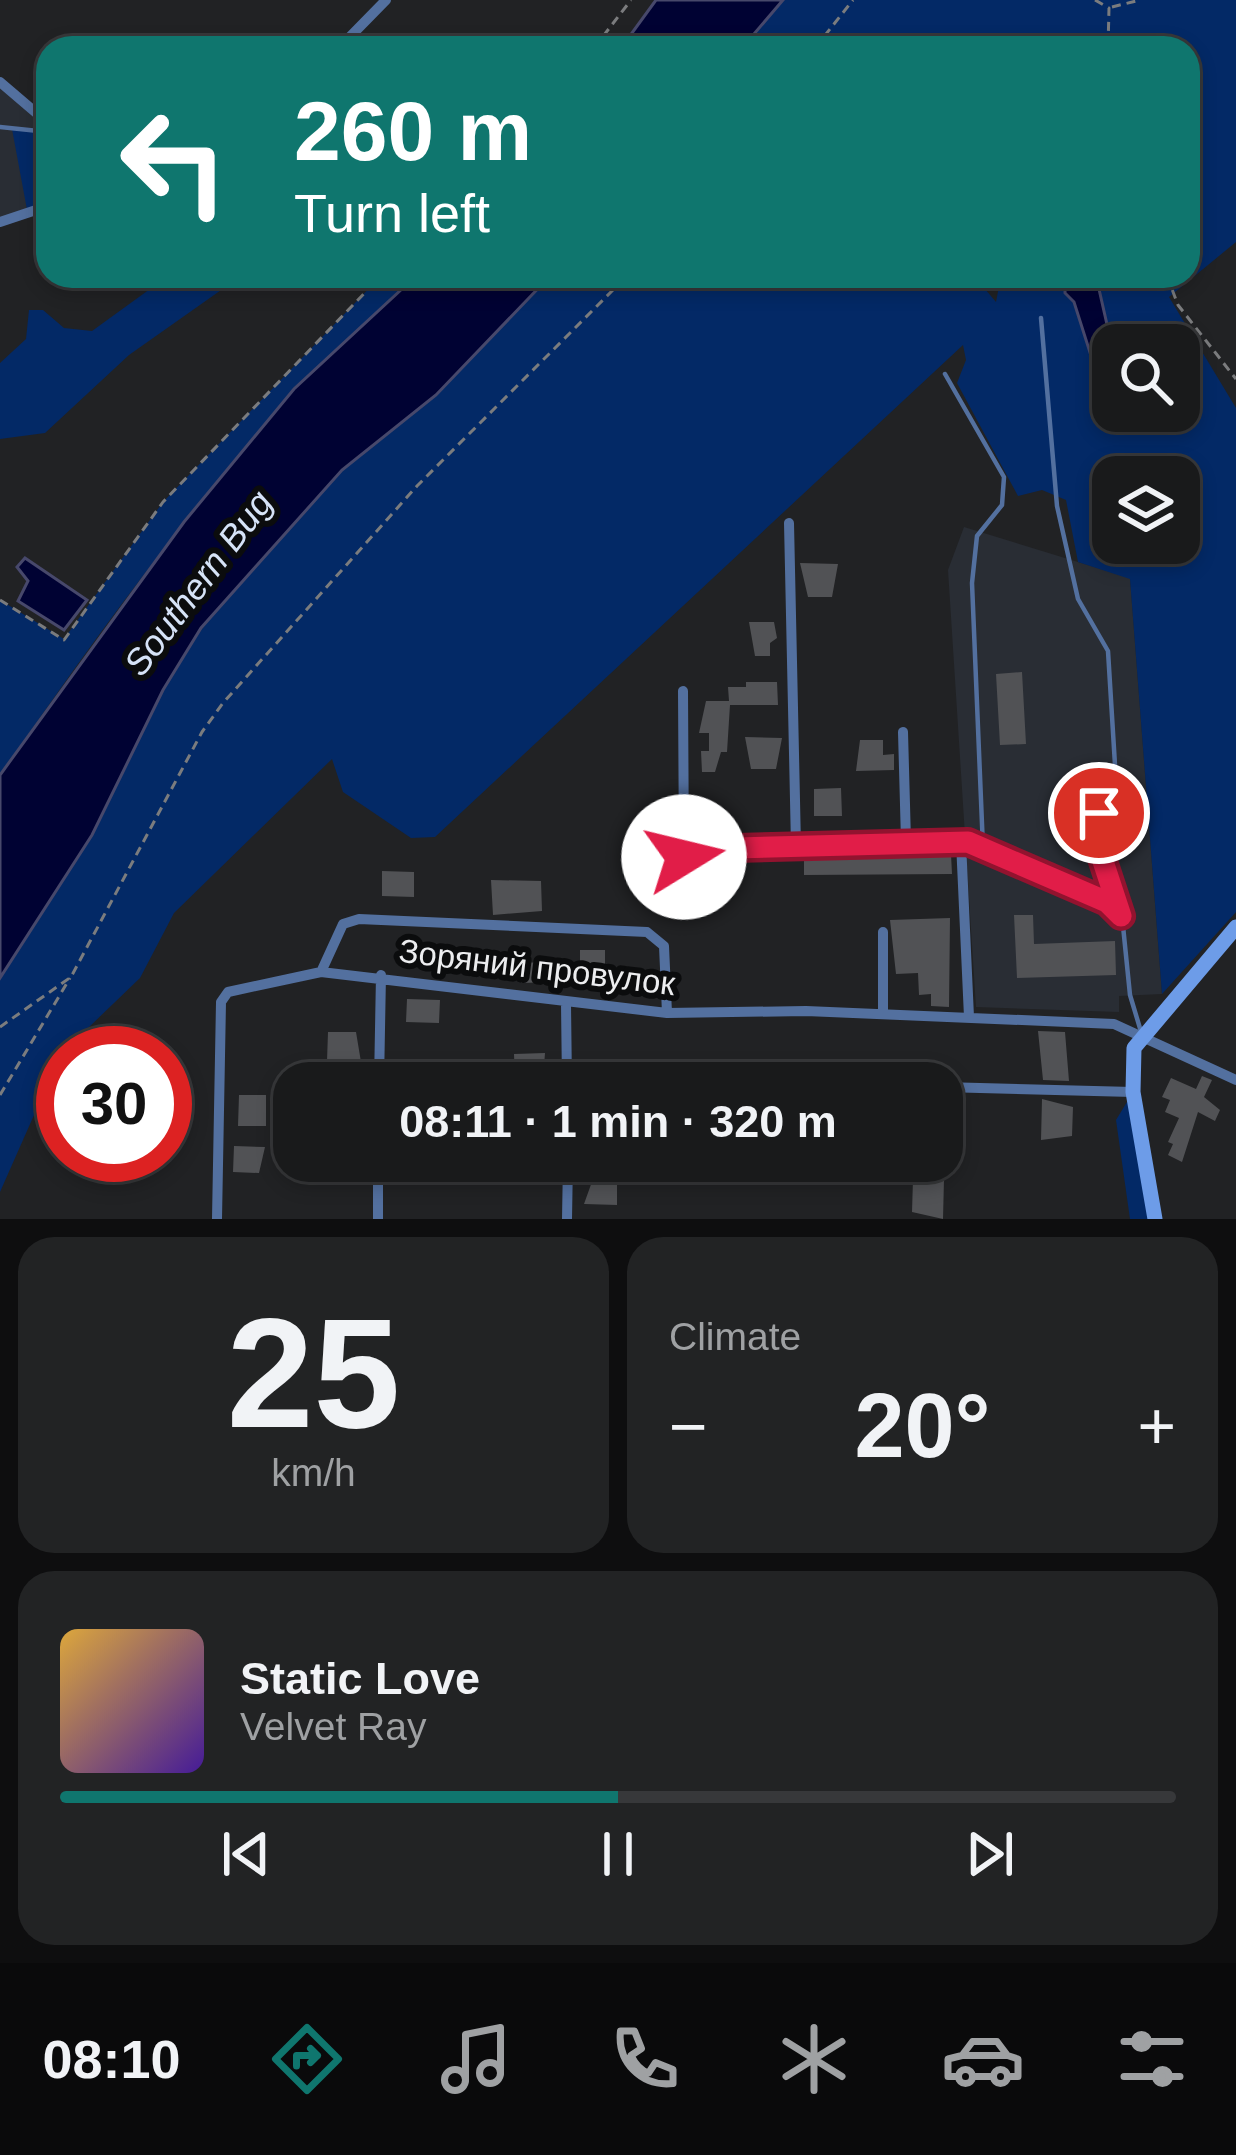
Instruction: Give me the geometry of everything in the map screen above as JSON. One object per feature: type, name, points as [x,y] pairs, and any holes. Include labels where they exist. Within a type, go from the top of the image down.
[{"type":"street","points":[[351,36],[386,0]]},
{"type":"street","points":[[0,82],[36,113]]},
{"type":"street","points":[[0,222],[36,210]]},
{"type":"street","points":[[789,523],[796,846]]},
{"type":"street","points":[[682,691],[684,857],[796,846],[961,842],[969,1017]]},
{"type":"street","points":[[903,732],[906,841]]},
{"type":"street","points":[[321,972],[333,939],[344,924],[359,919],[647,932],[664,946],[667,1013]]},
{"type":"street","points":[[1155,1219],[1133,1092],[1134,1048],[1236,926]]},
{"type":"street","points":[[883,932],[883,1014]]},
{"type":"street","name":"Зоряний провулок","points":[[217,1219],[221,1002],[228,992],[321,972],[380,975],[566,1004],[667,1013],[883,1014],[1114,1024],[1236,1080]]},
{"type":"street","points":[[379,1062],[380,975]]},
{"type":"street","points":[[566,1004],[567,1062]]},
{"type":"street","points":[[963,1088],[1133,1092]]},
{"type":"street","points":[[378,1182],[378,1219]]},
{"type":"street","points":[[567,1219],[568,1182]]},
{"type":"lane","points":[[0,127],[36,132]]},
{"type":"lane","points":[[1041,319],[1058,506],[1078,599],[1108,651],[1115,765],[1096,840],[1121,916],[1130,995],[1142,1035]]},
{"type":"lane","points":[[945,374],[1004,477],[1002,505],[977,536],[972,583],[982,848]]},
{"type":"lane","points":[[961,842],[1107,902],[1121,916]]},
{"type":"path","points":[[604,36],[632,0]]},
{"type":"path","points":[[824,36],[853,0]]},
{"type":"path","points":[[1095,0],[1109,8],[1140,0]]},
{"type":"path","points":[[1108,36],[1109,8]]},
{"type":"path","points":[[1,601],[64,640],[163,502],[369,288]]},
{"type":"path","points":[[0,1095],[71,977],[202,732],[223,703],[417,486],[615,288]]},
{"type":"path","points":[[1172,288],[1178,305],[1236,379]]},
{"type":"path","points":[[0,1027],[71,977]]},
{"type":"shaded area","points":[[783,0],[1236,0],[1236,242],[1200,272],[1200,36],[752,36]]},
{"type":"shaded area","points":[[0,82],[36,113],[36,178],[28,215],[0,222]]},
{"type":"shaded area","points":[[12,129],[36,131],[36,211],[28,215]]},
{"type":"shaded area","points":[[151,288],[224,288],[129,355],[45,433],[0,439],[0,363],[26,339],[29,310],[43,310],[64,328],[92,331]]},
{"type":"shaded area","points":[[369,288],[403,288],[299,389],[193,512],[0,775],[0,600],[64,639],[163,502]]},
{"type":"shaded area","points":[[539,288],[984,288],[996,302],[999,288],[1065,288],[1092,359],[1092,432],[1200,432],[1200,348],[1236,408],[1236,912],[1162,994],[1130,579],[1078,562],[1066,500],[1042,490],[1018,496],[957,383],[966,360],[963,345],[435,837],[411,838],[343,792],[332,759],[174,913],[140,978],[90,1026],[36,1026],[36,1111],[0,1192],[0,978],[92,835],[177,663],[222,602],[342,470],[436,395]]},
{"type":"shaded area","points":[[1099,288],[1180,288],[1169,297],[1185,324],[1107,324]]},
{"type":"shaded area","points":[[964,527],[1130,578],[1162,994],[1119,996],[1119,1012],[976,1007],[948,570]]},
{"type":"shaded area","points":[[1133,1092],[1155,1219],[1130,1219],[1116,1120]]},
{"type":"water","points":[[656,0],[783,0],[752,36],[630,36]]},
{"type":"water","name":"Southern Bug","points":[[403,288],[539,288],[436,395],[342,470],[201,628],[163,690],[92,835],[0,978],[0,775],[184,522],[294,389]]},
{"type":"water","points":[[1065,288],[1099,288],[1107,324],[1092,324],[1092,359]]},
{"type":"water","points":[[25,558],[87,600],[64,630],[18,601],[28,581],[17,567]]},
{"type":"building","points":[[800,563],[838,564],[832,597],[808,597]]},
{"type":"building","points":[[749,622],[774,622],[777,638],[770,643],[770,656],[755,656]]},
{"type":"building","points":[[1022,672],[1026,744],[1000,745],[996,674]]},
{"type":"building","points":[[746,682],[777,682],[778,705],[730,705],[727,752],[721,752],[715,772],[702,772],[701,751],[709,751],[709,733],[699,733],[706,701],[729,701],[728,687],[746,687]]},
{"type":"building","points":[[745,737],[782,738],[776,769],[751,769]]},
{"type":"building","points":[[860,740],[883,740],[883,755],[894,754],[894,770],[856,771]]},
{"type":"building","points":[[841,788],[842,816],[814,816],[814,789]]},
{"type":"building","points":[[1130,814],[1132,844],[1107,846],[1109,815]]},
{"type":"building","points":[[639,824],[672,827],[672,847],[656,847],[656,860],[639,860]]},
{"type":"building","points":[[951,854],[952,874],[804,875],[804,856]]},
{"type":"building","points":[[382,871],[414,872],[414,897],[382,896]]},
{"type":"building","points":[[491,880],[541,881],[542,911],[493,915]]},
{"type":"building","points":[[1014,915],[1033,915],[1034,944],[1115,941],[1116,975],[1017,978]]},
{"type":"building","points":[[950,918],[949,1007],[931,1006],[931,994],[919,995],[918,973],[896,974],[890,920]]},
{"type":"building","points":[[580,950],[605,950],[605,987],[580,987]]},
{"type":"building","points":[[552,962],[553,982],[521,983],[521,975],[514,976],[514,963]]},
{"type":"building","points":[[407,999],[440,1000],[439,1023],[406,1022]]},
{"type":"building","points":[[1038,1031],[1065,1032],[1069,1081],[1043,1080]]},
{"type":"building","points":[[328,1032],[356,1032],[361,1062],[327,1061]]},
{"type":"building","points":[[545,1053],[544,1062],[514,1062],[514,1054]]},
{"type":"building","points":[[1202,1076],[1212,1080],[1204,1097],[1220,1110],[1215,1121],[1198,1112],[1182,1162],[1168,1155],[1173,1144],[1168,1142],[1179,1118],[1165,1112],[1170,1100],[1162,1097],[1171,1078],[1196,1089]]},
{"type":"building","points":[[239,1095],[266,1095],[266,1126],[238,1126]]},
{"type":"building","points":[[1042,1099],[1073,1107],[1072,1136],[1041,1140]]},
{"type":"building","points":[[234,1146],[265,1147],[259,1173],[233,1172]]},
{"type":"building","points":[[592,1182],[617,1182],[617,1205],[584,1204]]},
{"type":"building","points":[[913,1182],[944,1182],[943,1219],[912,1212]]},
{"type":"route","points":[[684,857],[736,848],[968,842],[1107,902],[1121,916],[1096,840],[1099,813]]}]
